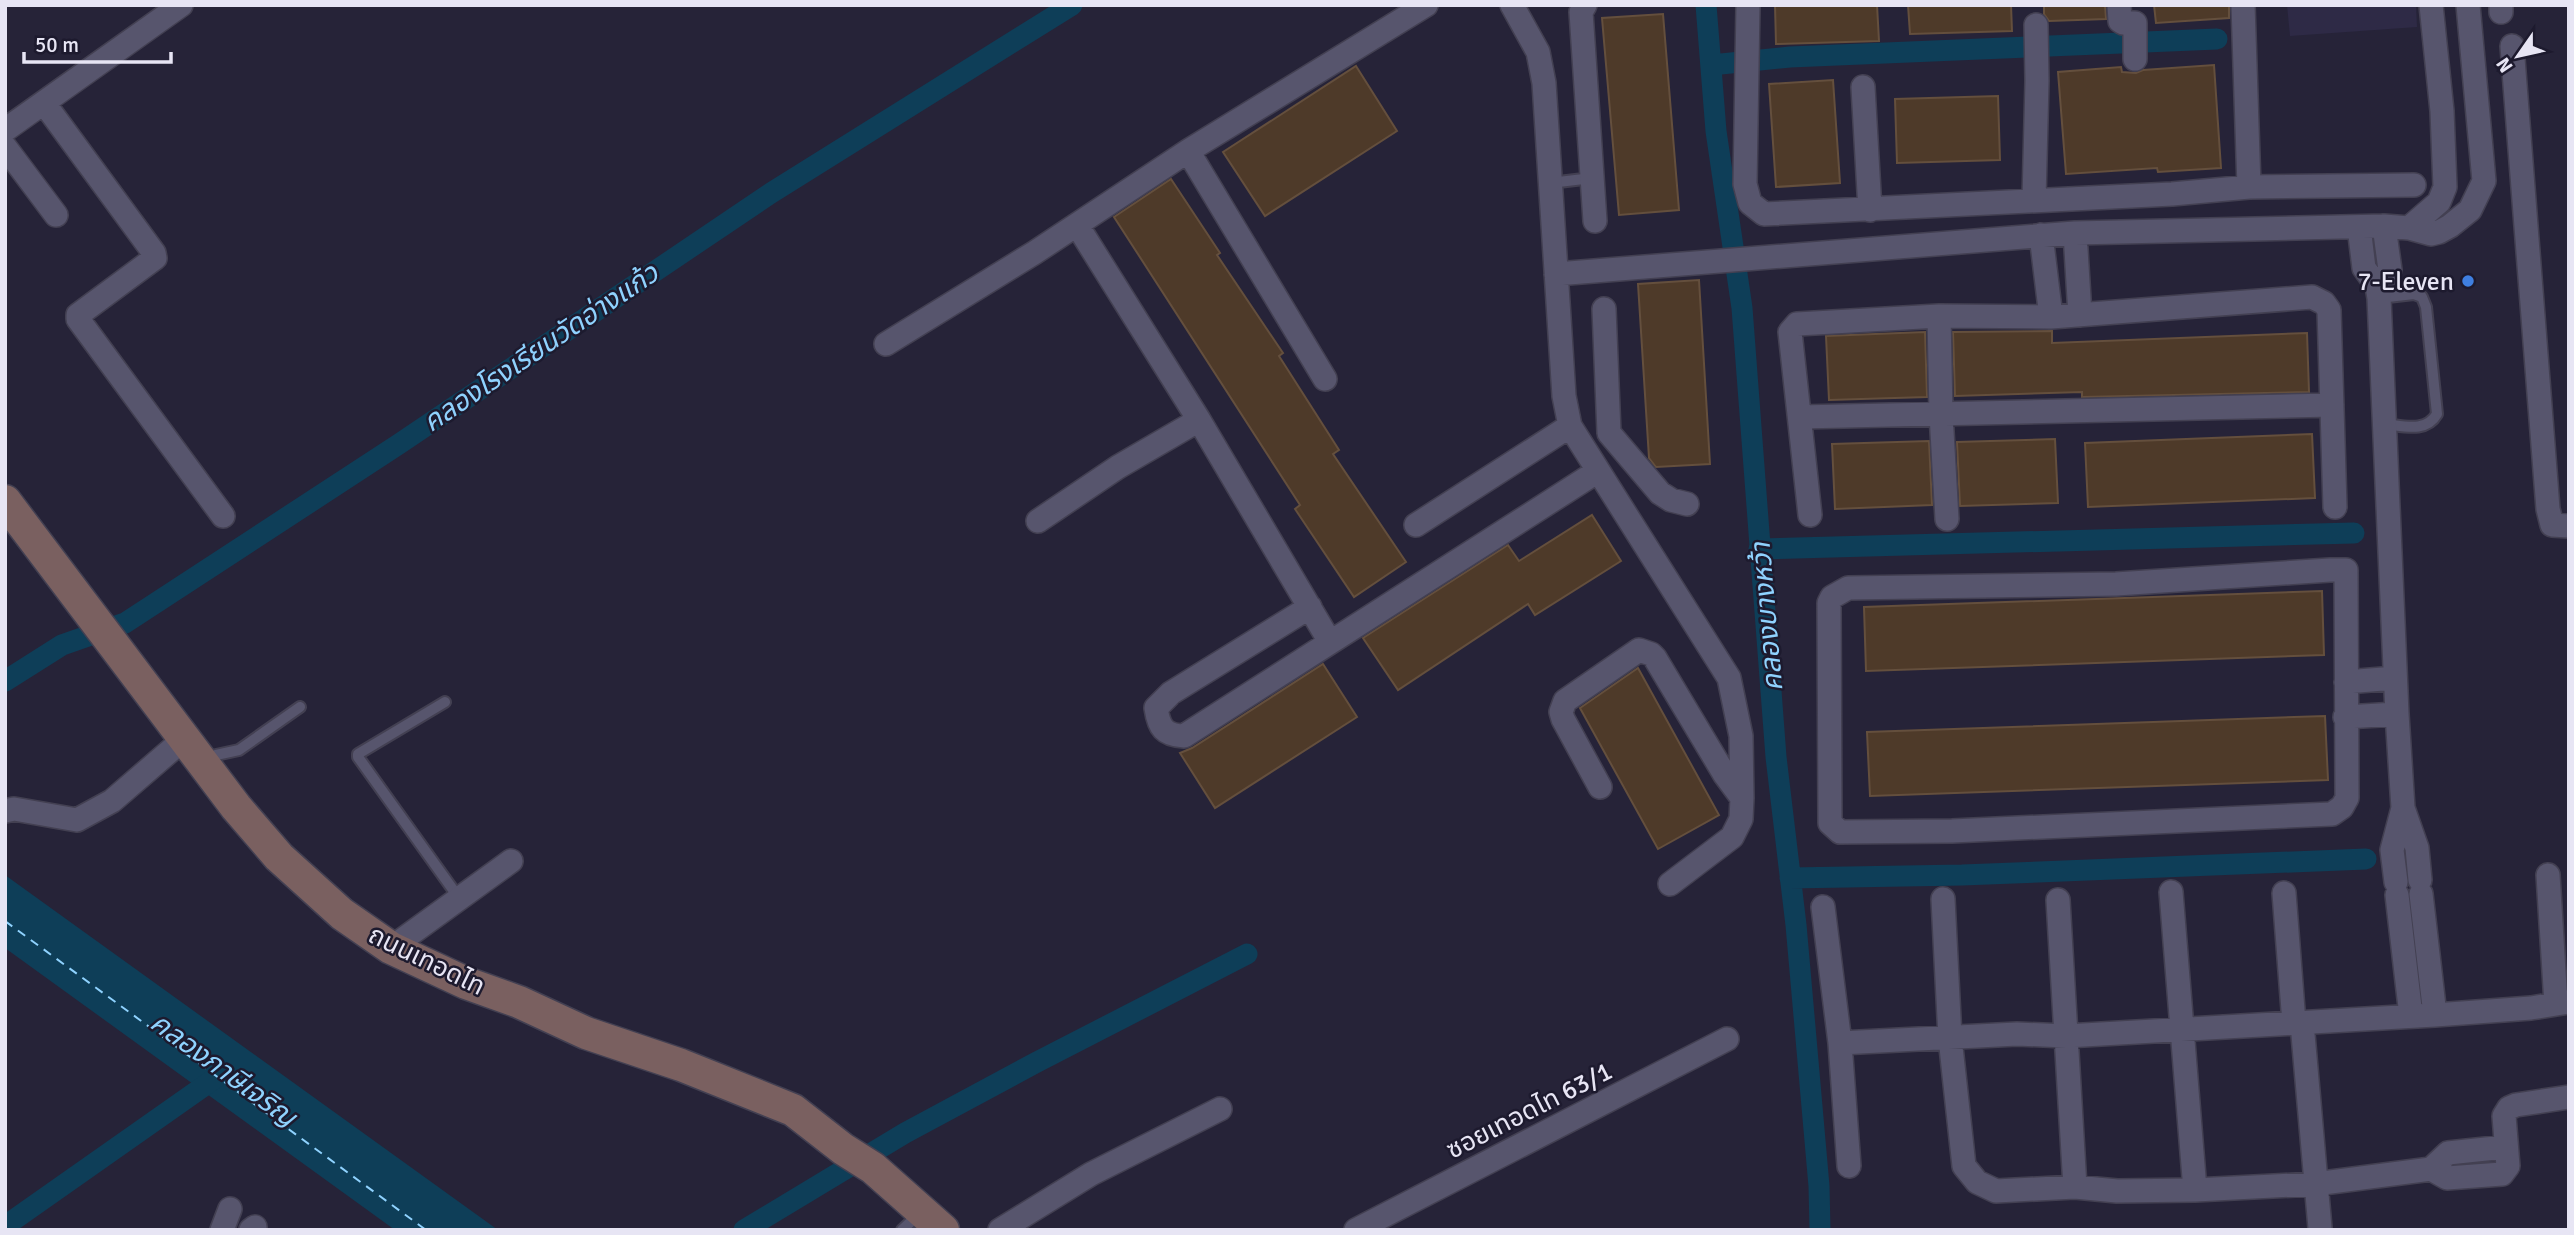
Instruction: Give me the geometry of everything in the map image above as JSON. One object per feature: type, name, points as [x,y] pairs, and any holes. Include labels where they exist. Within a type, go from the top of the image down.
[{"type":"main road","name":"ถนนเทอดไท","points":[[5,502],[236,807],[279,857],[342,914],[391,948],[586,1033],[681,1065],[793,1110],[855,1157],[922,1224]]},
{"type":"street","points":[[5,130],[181,5]]},
{"type":"street","points":[[886,344],[1077,225],[1188,151],[1426,5]]},
{"type":"street","points":[[1585,5],[1581,12],[1595,220]]},
{"type":"street","points":[[1748,5],[1745,184],[1750,203],[1764,214],[2249,187],[2414,186]]},
{"type":"street","points":[[2119,5],[2120,21],[2139,25],[2135,56]]},
{"type":"street","points":[[2244,5],[2249,187]]},
{"type":"street","points":[[2409,228],[2438,202],[2445,187],[2442,111],[2431,5]]},
{"type":"street","points":[[1556,274],[2075,233],[2385,226],[2409,228],[2431,234],[2450,226],[2470,209],[2484,181],[2468,5]]},
{"type":"street","points":[[1518,7],[1538,51],[1544,83],[1564,397],[1570,426],[1595,440],[1660,493],[1671,500],[1687,504]]},
{"type":"street","points":[[2034,199],[2037,32]]},
{"type":"street","points":[[2512,46],[2548,509],[2552,525],[2569,526]]},
{"type":"street","points":[[1863,87],[1870,210]]},
{"type":"street","points":[[44,103],[155,258],[78,315],[78,319],[223,516]]},
{"type":"street","points":[[5,147],[56,215]]},
{"type":"street","points":[[1188,151],[1325,379]]},
{"type":"street","points":[[2149,194],[2151,230]]},
{"type":"street","points":[[1077,225],[1199,420],[1331,642]]},
{"type":"street","points":[[2378,292],[2390,270],[2385,226]]},
{"type":"street","points":[[2360,227],[2364,268],[2378,292],[2403,808],[2417,848],[2435,1015]]},
{"type":"street","points":[[2075,233],[2080,315]]},
{"type":"street","points":[[2041,235],[2051,317]]},
{"type":"street","points":[[1810,515],[1790,332],[1797,324],[1938,316],[2051,317],[2312,297],[2324,303],[2329,310],[2335,507]]},
{"type":"street","points":[[1604,309],[1595,440],[1598,471],[1728,678],[1741,736],[1741,819],[1732,838],[1670,884]]},
{"type":"street","points":[[1938,316],[1947,519]]},
{"type":"street","points":[[1800,417],[2332,405]]},
{"type":"street","points":[[1038,521],[1118,467],[1199,420]]},
{"type":"street","points":[[1416,525],[1570,426]]},
{"type":"street","points":[[1310,607],[1171,693],[1156,708],[1163,729],[1171,735],[1184,736],[1598,471]]},
{"type":"street","points":[[2346,570],[2346,682],[2347,799],[2342,807],[2332,814],[1951,831],[1840,832],[1833,827],[1829,817],[1829,603],[1848,588],[2116,584],[2346,570]]},
{"type":"street","points":[[1600,787],[1563,719],[1562,707],[1565,701],[1639,650],[1655,658],[1725,775],[1742,797]]},
{"type":"street","points":[[2346,682],[2395,678]]},
{"type":"street","points":[[2345,717],[2397,714]]},
{"type":"street","points":[[5,811],[14,810],[77,820],[112,801],[185,738]]},
{"type":"street","points":[[2403,808],[2392,850],[2411,1016]]},
{"type":"street","points":[[391,948],[511,861]]},
{"type":"street","points":[[1840,1043],[2017,1034],[2066,1036],[2182,1030],[2435,1015],[2562,1003],[2548,875]]},
{"type":"street","points":[[2171,892],[2195,1190]]},
{"type":"street","points":[[2284,893],[2320,1228]]},
{"type":"street","points":[[1943,899],[1950,1038],[1964,1166],[1977,1182],[1996,1191],[2075,1187],[2117,1191],[2195,1190],[2315,1184],[2431,1169],[2448,1153],[2505,1147]]},
{"type":"street","points":[[2058,900],[2075,1187]]},
{"type":"street","points":[[1823,907],[1840,1043],[1850,1166]]},
{"type":"street","name":"ซอยเทอดไท 63/1","points":[[1356,1230],[1727,1039]]},
{"type":"street","points":[[2431,1169],[2447,1178],[2502,1174],[2508,1166],[2504,1115],[2509,1108],[2569,1097]]},
{"type":"street","points":[[1000,1230],[1091,1174],[1220,1109]]},
{"type":"lane","points":[[1550,183],[1592,178]]},
{"type":"lane","points":[[2378,292],[2422,296],[2426,307],[2437,414],[2432,422],[2423,427],[2385,424]]},
{"type":"lane","points":[[445,702],[358,754],[358,757],[460,898]]},
{"type":"lane","points":[[204,764],[216,755],[239,750],[300,707]]},
{"type":"shaded area","points":[[2287,5],[2416,5],[2417,27],[2290,36]]},
{"type":"water","name":"คลองภาษีเจริญ","points":[[5,875],[498,1230],[395,1230],[5,948]]},
{"type":"building","points":[[1775,5],[1877,5],[1879,41],[1776,44]]},
{"type":"building","points":[[1908,5],[2011,5],[2012,31],[1910,34]]},
{"type":"building","points":[[2044,5],[2105,5],[2106,19],[2049,21],[2044,14]]},
{"type":"building","points":[[2154,5],[2229,5],[2229,18],[2156,23]]},
{"type":"building","points":[[1663,14],[1679,210],[1619,215],[1602,18]]},
{"type":"building","points":[[2214,65],[2221,168],[2158,172],[2157,168],[2066,174],[2058,72],[2121,67],[2122,72],[2136,73],[2143,70]]},
{"type":"building","points":[[1356,66],[1397,131],[1265,216],[1223,152]]},
{"type":"building","points":[[1833,80],[1840,183],[1776,187],[1769,84]]},
{"type":"building","points":[[1998,96],[2000,160],[1897,163],[1895,99]]},
{"type":"building","points":[[1171,179],[1220,253],[1217,255],[1283,353],[1279,356],[1339,450],[1333,454],[1406,562],[1354,597],[1295,509],[1300,505],[1114,217]]},
{"type":"building","points":[[1699,280],[1710,464],[1656,467],[1649,458],[1638,284]]},
{"type":"building","points":[[2052,331],[2052,343],[2307,333],[2309,392],[2082,397],[2082,392],[1955,396],[1953,332]]},
{"type":"building","points":[[1925,332],[1927,397],[1829,400],[1826,336]]},
{"type":"building","points":[[2312,434],[2315,498],[2088,507],[2085,443]]},
{"type":"building","points":[[2055,439],[2058,503],[1960,506],[1957,442]]},
{"type":"building","points":[[1929,441],[1932,505],[1835,509],[1832,444]]},
{"type":"building","points":[[1592,515],[1621,561],[1535,615],[1528,604],[1398,690],[1363,638],[1508,545],[1519,561]]},
{"type":"building","points":[[2322,591],[2324,655],[1866,671],[1864,607]]},
{"type":"building","points":[[1323,664],[1357,717],[1215,808],[1180,753]]},
{"type":"building","points":[[1638,668],[1719,815],[1658,849],[1580,708]]},
{"type":"building","points":[[2325,716],[2328,780],[1870,796],[1867,732]]},
{"type":"waterway","name":"คลองโรงเรียนวัดอ่างแก้ว","points":[[5,681],[62,645],[125,623],[399,444],[771,193],[1072,5]]},
{"type":"waterway","name":"คลองบางหว้า","points":[[1706,5],[1716,131],[1742,308],[1776,757],[1796,925],[1819,1186],[1820,1230]]},
{"type":"waterway","points":[[1711,65],[1790,57],[2217,39]]},
{"type":"waterway","points":[[1759,549],[2354,533]]},
{"type":"waterway","points":[[1790,878],[1962,875],[2366,859]]},
{"type":"waterway","points":[[744,1230],[905,1133],[1247,954]]},
{"type":"waterway","name":"คลองภาษีเจริญ","points":[[5,1226],[224,1072]]},
{"type":"ferry route","points":[[5,921],[426,1230]]},
{"type":"place","name":"7-Eleven","points":[[2468,281]]}]
